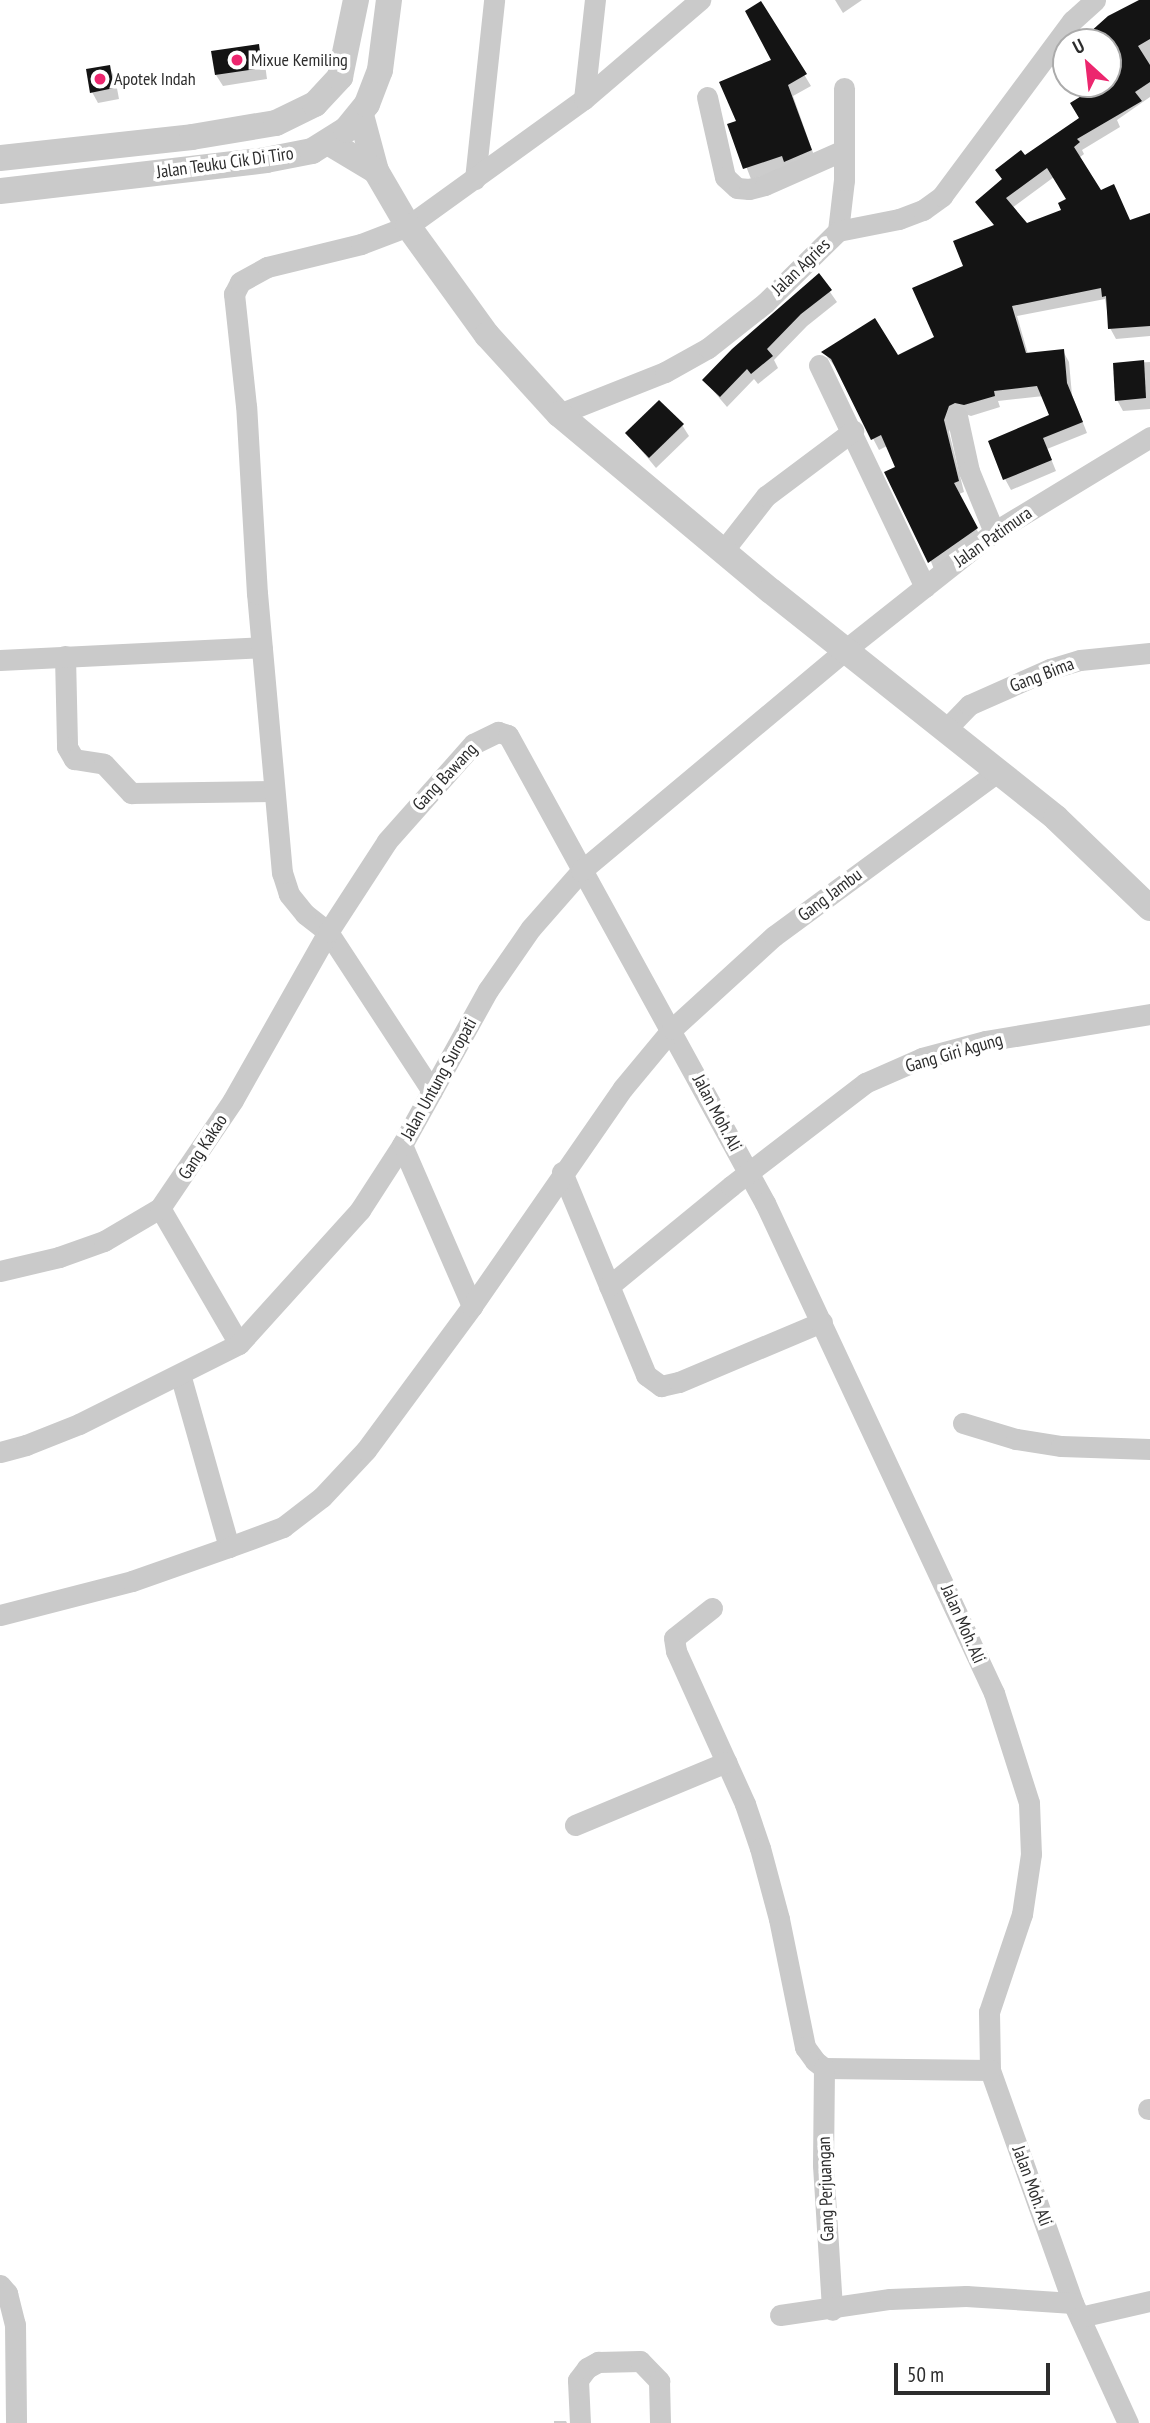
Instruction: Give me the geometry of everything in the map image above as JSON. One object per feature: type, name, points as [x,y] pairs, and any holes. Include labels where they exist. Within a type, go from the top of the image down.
[{"type":"street","name":"Jalan Teuku Cik Di Tiro","points":[[0,158],[192,137],[276,123],[315,104],[340,77],[356,0]]},
{"type":"street","name":"Jalan Teuku Cik Di Tiro","points":[[0,191],[266,160],[312,151],[328,142],[361,115],[380,69],[389,0]]},
{"type":"street","points":[[475,179],[494,0]]},
{"type":"street","points":[[583,99],[595,0]]},
{"type":"street","points":[[432,1091],[328,932],[289,894],[282,873],[262,647],[246,406],[234,294],[240,282],[267,267],[361,244],[408,226],[583,99],[700,0]]},
{"type":"street","name":"Jalan Agries","points":[[559,414],[665,372],[708,348],[765,303],[838,231],[899,219],[923,210],[942,196],[1072,21],[1095,0]]},
{"type":"street","points":[[838,231],[844,180],[844,88]]},
{"type":"street","points":[[706,97],[725,177],[737,188],[749,189],[765,185],[844,150]]},
{"type":"street","points":[[361,115],[376,171],[408,226],[487,335],[559,414],[723,551],[1056,818],[1150,908]]},
{"type":"street","points":[[328,142],[376,171]]},
{"type":"street","points":[[819,365],[853,431],[925,587]]},
{"type":"street","points":[[957,416],[970,471],[994,532]]},
{"type":"street","points":[[723,551],[766,496],[853,431]]},
{"type":"street","name":"Jalan Patimura","points":[[845,650],[994,532],[1150,437]]},
{"type":"street","points":[[0,660],[262,647]]},
{"type":"street","name":"Jalan Untung Suropati","points":[[0,1452],[79,1424],[239,1344],[360,1210],[402,1145],[488,990],[531,928],[581,871],[845,650]]},
{"type":"street","name":"Gang Bima","points":[[947,728],[969,705],[1050,669],[1080,660],[1150,653]]},
{"type":"street","points":[[65,656],[67,747],[74,759],[104,764],[131,793],[274,791]]},
{"type":"street","name":"Gang Bawang","points":[[328,932],[387,841],[473,744],[498,732],[508,735],[518,750],[581,871]]},
{"type":"street","name":"Gang Jambu","points":[[0,1615],[132,1581],[229,1547],[283,1527],[322,1497],[366,1450],[472,1306],[562,1172],[623,1088],[672,1029],[774,936],[997,772]]},
{"type":"street","name":"Jalan Moh. Ali","points":[[581,871],[672,1029],[749,1174],[994,1693],[1029,1803],[1031,1854],[1022,1914],[989,2012],[990,2070],[1077,2310],[1128,2423]]},
{"type":"street","name":"Gang Kakao","points":[[0,1271],[59,1257],[104,1241],[160,1208],[233,1100],[328,932]]},
{"type":"street","name":"Gang Giri Agung","points":[[609,1286],[865,1083],[922,1058],[985,1041],[1150,1014]]},
{"type":"street","points":[[402,1145],[472,1306]]},
{"type":"street","points":[[562,1172],[646,1375],[661,1386],[679,1382],[821,1322]]},
{"type":"street","points":[[160,1208],[239,1344]]},
{"type":"street","points":[[180,1374],[229,1547]]},
{"type":"street","points":[[963,1423],[1016,1438],[1061,1446],[1150,1449]]},
{"type":"street","points":[[712,1608],[674,1638],[676,1651],[745,1804],[779,1919],[801,2033],[815,2061],[824,2067],[990,2070]]},
{"type":"street","points":[[575,1825],[726,1762]]},
{"type":"street","name":"Gang Perjuangan","points":[[824,2067],[823,2165],[832,2310]]},
{"type":"street","points":[[0,2285],[7,2293],[15,2323],[16,2423]]},
{"type":"street","points":[[780,2315],[832,2310],[890,2299],[966,2296],[1077,2310],[1150,2301]]},
{"type":"street","points":[[580,2423],[578,2380],[587,2368],[598,2362],[640,2361],[659,2381],[660,2423]]},
{"type":"building","points":[[1139,0],[1150,0],[1150,39],[1138,46],[1150,65],[1150,82],[1135,92],[1142,101],[1077,139],[1080,142],[1074,147],[1101,190],[1114,184],[1130,220],[1150,213],[1150,326],[1108,329],[1106,296],[1102,297],[1101,288],[1012,306],[1026,353],[1064,349],[1067,383],[1083,422],[1043,438],[1052,460],[1003,480],[988,441],[1049,415],[1037,386],[994,391],[995,396],[964,405],[955,403],[949,406],[944,420],[959,481],[954,483],[978,528],[928,563],[884,472],[895,467],[881,435],[871,440],[831,359],[821,352],[875,318],[898,355],[934,337],[912,288],[963,266],[953,241],[994,225],[975,202],[1002,179],[995,170],[1021,150],[1025,155],[1079,118],[1070,103],[1078,98],[1122,98],[1122,28],[1095,28],[1108,16]],"holes":[[[1047,168],[1066,199],[1058,203],[1061,210],[1027,223],[1006,198]]]},
{"type":"building","points":[[761,1],[807,74],[788,85],[812,150],[784,162],[782,156],[743,169],[727,124],[736,121],[719,82],[771,60],[745,11]]},
{"type":"building","name":"Mixue Kemiling","points":[[259,44],[262,68],[215,75],[211,51]]},
{"type":"building","name":"Apotek Indah","points":[[110,65],[114,88],[90,93],[86,69]]},
{"type":"building","points":[[819,273],[832,290],[801,314],[767,349],[773,356],[751,374],[747,369],[720,397],[702,380],[732,349]]},
{"type":"building","points":[[1144,360],[1146,398],[1115,401],[1113,363]]},
{"type":"building","points":[[659,400],[684,424],[649,458],[625,433]]},
{"type":"place","name":"Mixue Kemiling","points":[[237,60]]},
{"type":"place","name":"Apotek Indah","points":[[100,79]]}]
